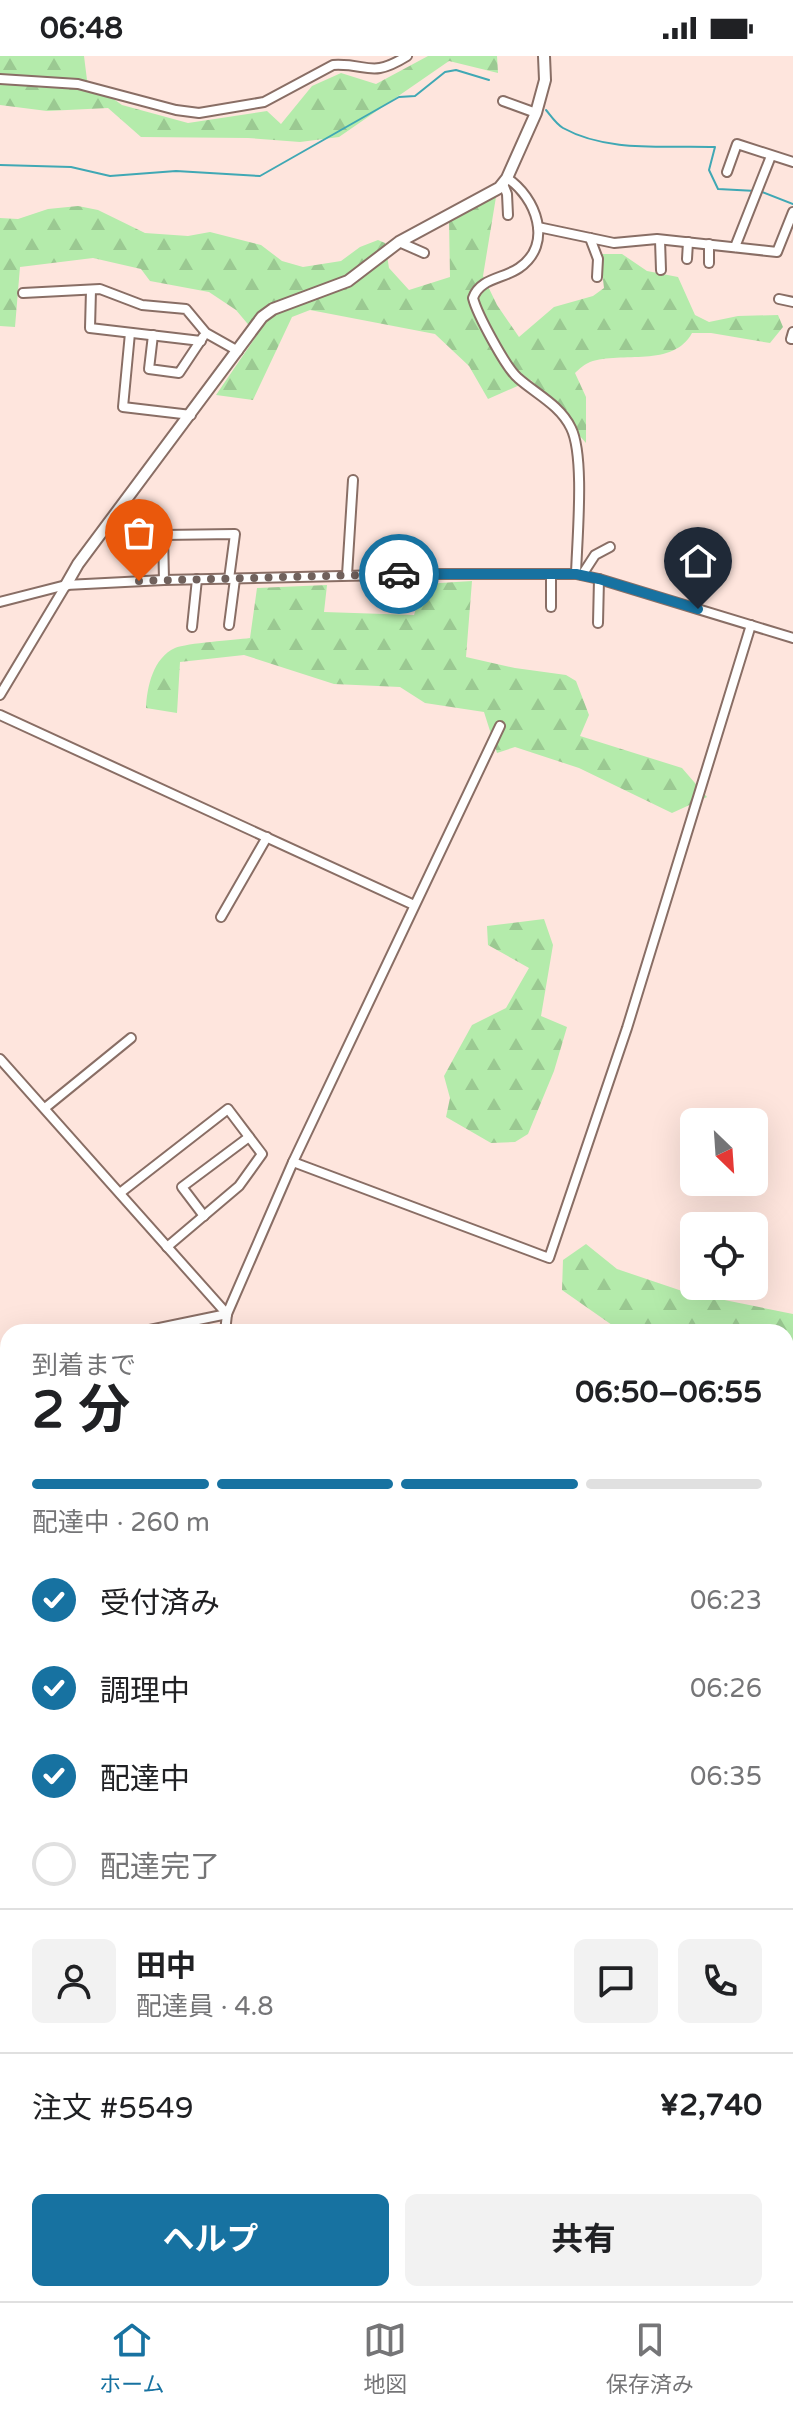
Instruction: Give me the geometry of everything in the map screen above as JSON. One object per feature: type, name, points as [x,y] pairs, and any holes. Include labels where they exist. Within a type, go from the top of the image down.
[{"type":"street","points":[[0,79],[78,84],[176,110],[199,113],[264,102],[333,65],[378,70],[407,56]]},
{"type":"street","points":[[508,215],[505,181],[536,113],[545,80],[544,56]]},
{"type":"street","points":[[503,101],[536,113]]},
{"type":"street","points":[[727,172],[737,144],[793,162]]},
{"type":"street","points":[[735,247],[771,156]]},
{"type":"street","points":[[0,695],[78,564],[262,317],[273,309],[348,281],[399,242],[505,181],[517,185],[536,212],[538,227],[534,248],[522,266],[483,284],[473,298],[507,365],[516,377],[557,408],[575,436],[579,575]]},
{"type":"street","points":[[538,227],[614,243],[660,240],[777,252],[792,217]]},
{"type":"street","points":[[590,238],[598,259],[597,277]]},
{"type":"street","points":[[660,240],[661,270]]},
{"type":"street","points":[[399,242],[424,253]]},
{"type":"street","points":[[687,259],[688,242]]},
{"type":"street","points":[[709,244],[709,263]]},
{"type":"street","points":[[23,293],[100,289],[142,305],[186,309],[203,337]]},
{"type":"street","points":[[91,290],[90,328],[203,337],[238,351]]},
{"type":"street","points":[[779,299],[793,302]]},
{"type":"street","points":[[793,332],[793,339]]},
{"type":"street","points":[[130,333],[123,407],[191,415]]},
{"type":"street","points":[[153,335],[149,369],[179,373],[203,337]]},
{"type":"street","points":[[347,575],[353,480]]},
{"type":"street","points":[[164,580],[163,535],[235,534],[229,625]]},
{"type":"street","points":[[579,575],[595,555],[610,547]]},
{"type":"street","points":[[551,574],[551,607]]},
{"type":"street","points":[[0,602],[66,585],[164,580],[347,575],[579,575],[793,638]]},
{"type":"street","points":[[192,627],[197,579]]},
{"type":"street","points":[[598,623],[599,579]]},
{"type":"street","points":[[293,1162],[549,1258],[627,1028],[751,625]]},
{"type":"street","points":[[0,715],[414,905]]},
{"type":"street","points":[[226,1324],[227,1314],[293,1162],[500,726]]},
{"type":"street","points":[[221,917],[267,837]]},
{"type":"street","points":[[45,1108],[131,1038]]},
{"type":"street","points":[[0,1059],[227,1314]]},
{"type":"street","points":[[120,1193],[228,1109],[262,1154],[239,1186],[167,1247]]},
{"type":"street","points":[[204,1216],[182,1187],[249,1137]]},
{"type":"street","points":[[179,1324],[227,1314]]},
{"type":"green space","points":[[0,56],[84,56],[87,80],[122,105],[188,123],[267,111],[281,124],[312,86],[341,73],[376,84],[428,56],[497,56],[498,73],[449,61],[339,137],[300,142],[141,137],[108,108],[47,111],[0,105]]},
{"type":"green space","points":[[496,197],[483,276],[497,305],[519,337],[554,307],[593,296],[604,288],[600,254],[622,254],[647,271],[678,277],[695,315],[709,322],[738,316],[778,315],[783,327],[770,343],[711,333],[692,333],[673,351],[660,355],[603,359],[586,364],[575,373],[586,397],[586,443],[531,380],[488,399],[469,366],[435,334],[310,310],[292,317],[253,400],[216,395],[257,335],[236,310],[209,292],[150,281],[141,269],[93,258],[20,267],[15,327],[0,326],[0,218],[18,219],[48,209],[78,206],[98,210],[145,233],[188,236],[210,232],[261,245],[282,261],[303,267],[341,261],[360,247],[378,240],[385,243],[389,268],[409,290],[450,277],[449,219]]},
{"type":"green space","points":[[472,581],[466,657],[566,675],[576,681],[589,715],[580,736],[682,768],[707,797],[672,813],[579,768],[515,747],[497,753],[484,712],[425,703],[400,687],[334,684],[244,655],[180,662],[177,713],[146,708],[156,666],[167,653],[190,645],[250,638],[257,588],[327,585],[324,612],[414,615],[424,584]]},
{"type":"green space","points":[[544,919],[553,945],[541,1016],[567,1027],[554,1071],[528,1134],[515,1142],[491,1143],[446,1117],[450,1098],[444,1076],[472,1025],[506,1008],[529,968],[488,945],[487,926]]},
{"type":"green space","points":[[586,1244],[617,1269],[680,1290],[680,1300],[724,1300],[793,1314],[793,1324],[611,1324],[562,1290],[563,1260]]},
{"type":"waterway","points":[[0,165],[71,167],[110,176],[176,171],[260,176],[399,97],[415,96],[445,72],[456,70],[489,80]]},
{"type":"waterway","points":[[546,110],[563,128],[599,141],[638,146],[715,147],[709,170],[718,189],[756,191]]},
{"type":"waterway","points":[[762,192],[793,204]]},
{"type":"way so far","points":[[139,581],[399,574]]},
{"type":"route","points":[[399,574],[576,574],[698,609]]}]
